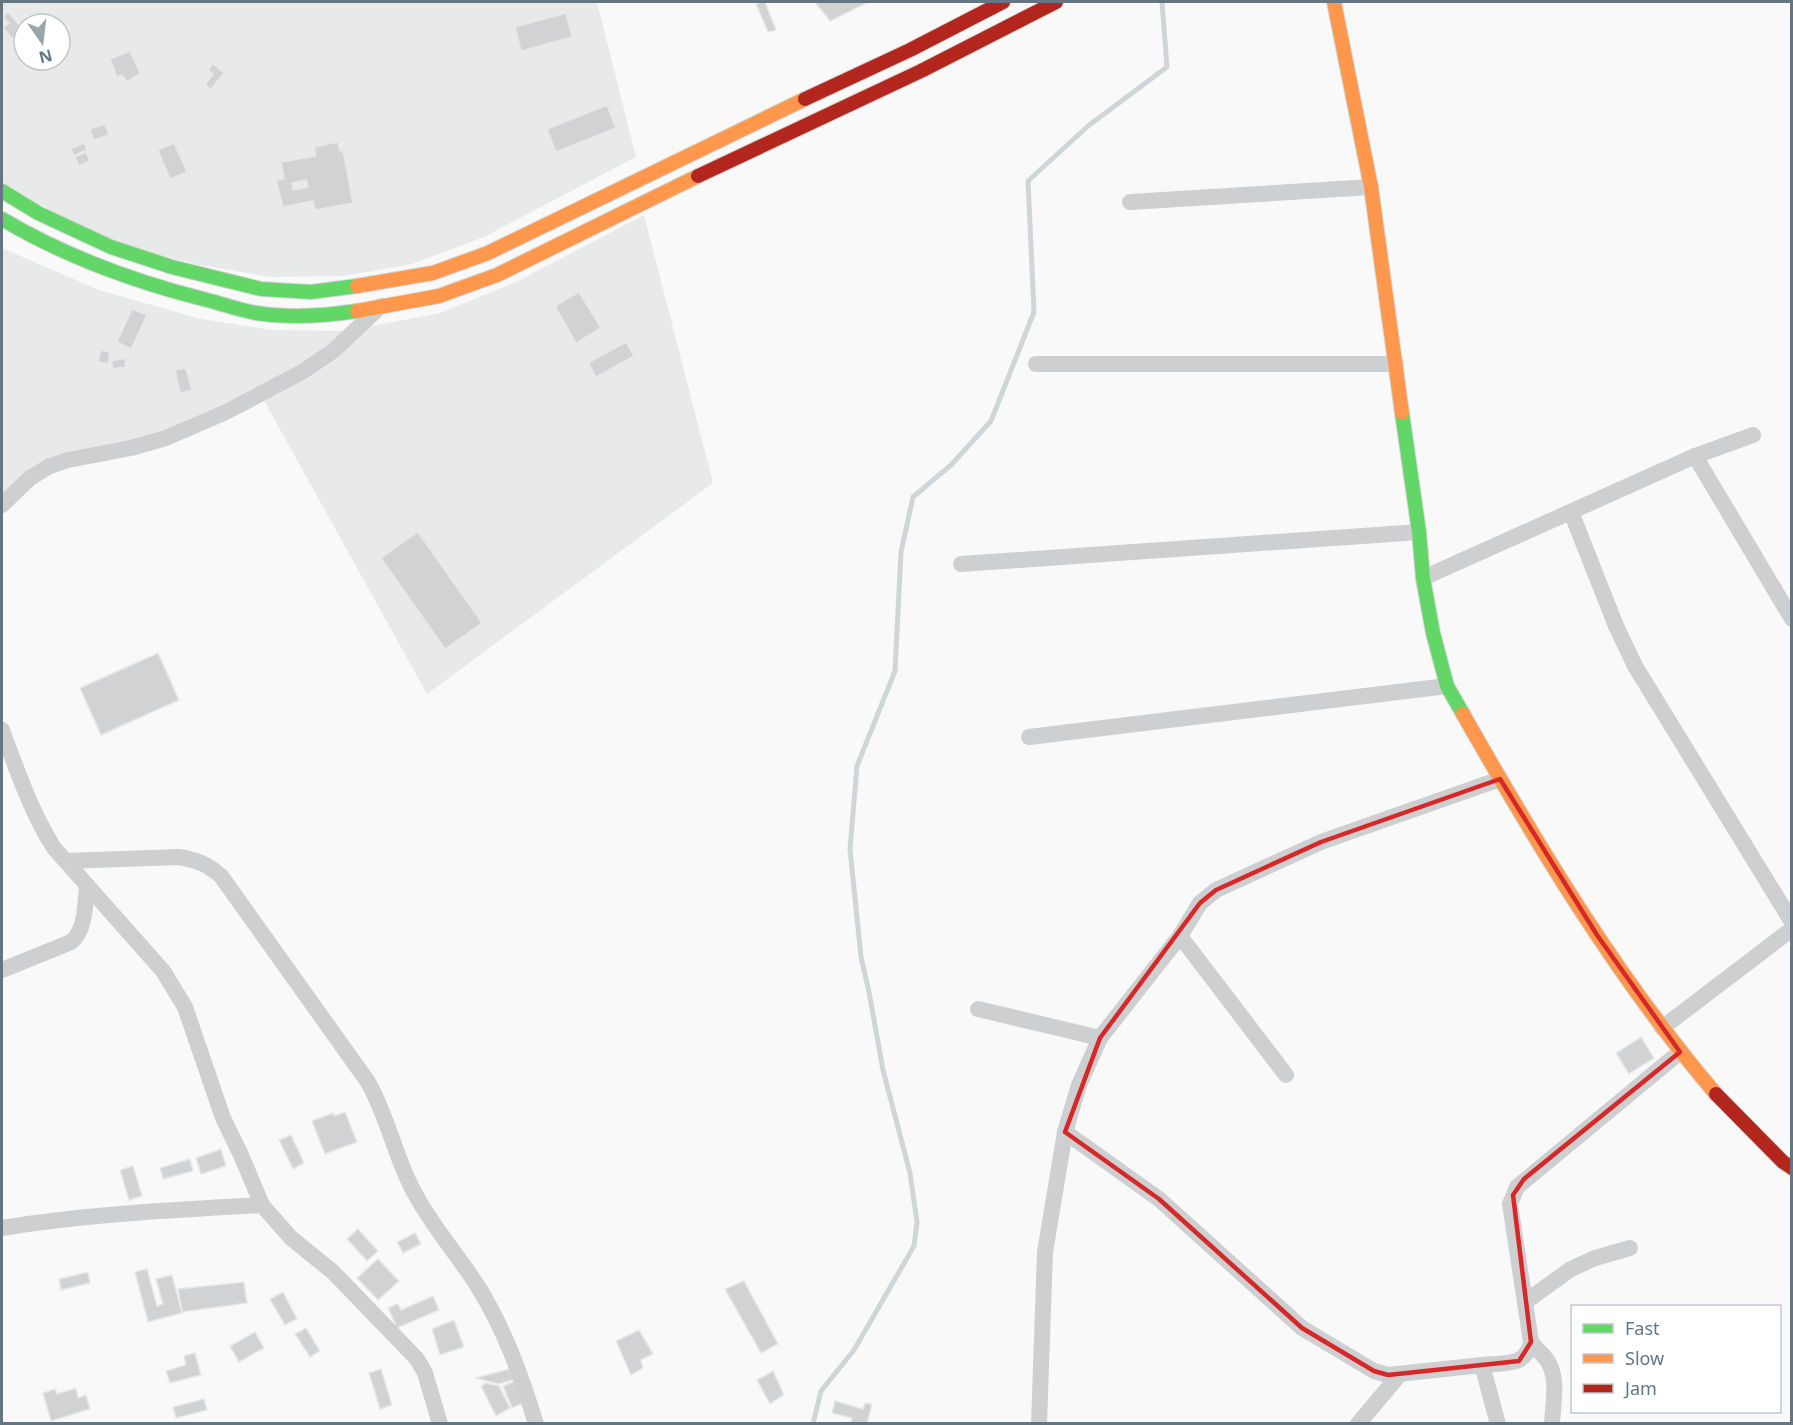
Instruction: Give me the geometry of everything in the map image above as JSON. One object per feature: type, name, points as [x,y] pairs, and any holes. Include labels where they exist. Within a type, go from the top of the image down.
[{"type":"street","points":[[2,191],[38,213],[111,247],[172,267],[261,290],[311,292],[410,278],[433,273],[488,253],[691,153],[910,50],[1003,2]]},
{"type":"street","points":[[2,219],[27,234],[102,269],[165,290],[257,313],[311,316],[349,312],[439,296],[497,275],[701,174],[921,71],[1056,2]]},
{"type":"street","points":[[1334,2],[1371,187],[1419,532],[1423,578],[1433,633],[1447,686],[1528,829],[1597,935],[1662,1028],[1717,1095],[1789,1162]]},
{"type":"street","points":[[1130,202],[1371,187]]},
{"type":"street","points":[[2,505],[30,478],[50,466],[166,438],[226,412],[293,377],[333,351],[410,278]]},
{"type":"street","points":[[1036,364],[1396,364]]},
{"type":"street","points":[[1423,578],[1695,456],[1753,435]]},
{"type":"street","points":[[1695,456],[1791,619]]},
{"type":"street","points":[[1571,512],[1616,626],[1635,666],[1791,922]]},
{"type":"street","points":[[961,564],[1419,532]]},
{"type":"street","points":[[1029,737],[1447,686]]},
{"type":"street","points":[[2,730],[26,793],[45,834],[163,971],[185,1007],[223,1118],[262,1205],[291,1238],[333,1272],[417,1359],[425,1373],[440,1424]]},
{"type":"street","points":[[1039,1424],[1045,1252],[1065,1132],[1079,1085],[1100,1038],[1180,936],[1200,903],[1216,890],[1321,842],[1500,778]]},
{"type":"street","points":[[66,861],[179,857],[196,859],[209,865],[221,876],[371,1088],[417,1197],[477,1284],[492,1311],[519,1368],[536,1424]]},
{"type":"street","points":[[2,970],[77,938],[81,929],[87,885]]},
{"type":"street","points":[[1662,1028],[1791,929]]},
{"type":"street","points":[[1180,936],[1286,1075]]},
{"type":"street","points":[[978,1009],[1100,1038]]},
{"type":"street","points":[[1065,1132],[1159,1199],[1302,1328],[1374,1371],[1388,1375],[1519,1361],[1525,1357],[1531,1342],[1510,1204],[1517,1187],[1680,1052]]},
{"type":"street","points":[[2,1228],[48,1220],[262,1205]]},
{"type":"street","points":[[1525,1302],[1571,1269],[1595,1258],[1630,1248]]},
{"type":"street","points":[[1531,1342],[1547,1360],[1551,1370],[1554,1384],[1552,1424]]},
{"type":"street","points":[[1482,1365],[1498,1424]]},
{"type":"street","points":[[1358,1424],[1400,1374]]},
{"type":"highlighted area","points":[[1500,779],[1597,935],[1680,1052],[1524,1179],[1513,1195],[1531,1342],[1519,1361],[1388,1375],[1374,1371],[1302,1328],[1159,1199],[1065,1132],[1100,1038],[1200,903],[1216,890],[1321,842]]},
{"type":"shaded area","points":[[2,2],[597,2],[636,157],[484,237],[412,264],[343,276],[270,277],[200,265],[120,245],[2,185]]},
{"type":"shaded area","points":[[644,215],[713,483],[427,694],[257,388],[159,435],[70,455],[2,497],[2,248],[99,290],[201,319],[272,330],[346,331],[440,313],[518,281]]},
{"type":"building","points":[[765,2],[776,30],[768,32],[756,4]]},
{"type":"building","points":[[815,2],[869,2],[830,21]]},
{"type":"building","points":[[8,12],[12,16],[12,38],[3,28],[9,23],[3,17]]},
{"type":"building","points":[[566,13],[572,37],[521,51],[515,27]]},
{"type":"building","points":[[130,51],[140,73],[127,82],[122,75],[117,77],[110,59]]},
{"type":"building","points":[[213,64],[224,73],[211,89],[205,84],[213,74],[208,70]]},
{"type":"building","points":[[607,105],[616,128],[556,152],[547,129]]},
{"type":"building","points":[[105,124],[109,135],[94,140],[90,129]]},
{"type":"building","points":[[338,142],[340,151],[343,150],[353,203],[315,210],[313,201],[283,207],[276,180],[284,179],[281,162],[316,156],[314,147]],"holes":[[[306,180],[308,187],[293,190],[292,183]]]},
{"type":"building","points":[[84,143],[87,150],[74,156],[71,149]]},
{"type":"building","points":[[174,143],[187,172],[170,179],[158,150]]},
{"type":"building","points":[[86,152],[90,161],[79,166],[75,157]]},
{"type":"building","points":[[579,292],[601,328],[576,343],[555,306]]},
{"type":"building","points":[[132,309],[147,315],[131,349],[117,342]]},
{"type":"building","points":[[626,342],[634,356],[596,377],[588,363]]},
{"type":"building","points":[[101,350],[110,352],[108,364],[98,362]]},
{"type":"building","points":[[125,358],[126,367],[113,369],[111,361]]},
{"type":"building","points":[[186,368],[192,390],[180,393],[175,370]]},
{"type":"building","points":[[418,532],[482,623],[445,649],[381,558]]},
{"type":"building","points":[[158,653],[179,700],[101,735],[80,688]]},
{"type":"building","points":[[1641,1037],[1654,1058],[1629,1074],[1616,1053]]},
{"type":"building","points":[[345,1112],[357,1142],[325,1154],[312,1121],[333,1113],[334,1116]]},
{"type":"building","points":[[291,1135],[304,1163],[293,1169],[279,1140]]},
{"type":"building","points":[[221,1149],[226,1166],[201,1174],[196,1158]]},
{"type":"building","points":[[190,1159],[193,1171],[163,1179],[160,1168]]},
{"type":"building","points":[[133,1166],[142,1196],[129,1200],[120,1170]]},
{"type":"building","points":[[358,1229],[378,1251],[367,1261],[347,1239]]},
{"type":"building","points":[[415,1233],[421,1244],[403,1253],[397,1242]]},
{"type":"building","points":[[378,1259],[399,1281],[378,1300],[357,1278]]},
{"type":"building","points":[[147,1269],[157,1306],[163,1304],[156,1279],[172,1275],[182,1313],[148,1322],[135,1272]]},
{"type":"building","points":[[88,1272],[90,1283],[61,1290],[59,1279]]},
{"type":"building","points":[[744,1281],[778,1344],[761,1353],[725,1289]]},
{"type":"building","points":[[244,1282],[247,1303],[182,1312],[178,1289]]},
{"type":"building","points":[[283,1292],[297,1319],[285,1325],[270,1299]]},
{"type":"building","points":[[433,1296],[439,1310],[397,1328],[388,1308],[398,1304],[401,1310]]},
{"type":"building","points":[[454,1320],[464,1347],[440,1355],[432,1329]]},
{"type":"building","points":[[306,1328],[320,1351],[310,1357],[295,1334]]},
{"type":"building","points":[[639,1330],[653,1354],[641,1360],[643,1368],[631,1375],[616,1341]]},
{"type":"building","points":[[255,1332],[264,1348],[239,1362],[230,1346]]},
{"type":"building","points":[[195,1353],[201,1375],[170,1383],[166,1371],[186,1365],[184,1356]]},
{"type":"building","points":[[381,1369],[392,1405],[380,1409],[369,1373]]},
{"type":"building","points":[[509,1369],[516,1379],[499,1384],[475,1378]]},
{"type":"building","points":[[773,1371],[784,1395],[770,1404],[757,1380]]},
{"type":"building","points":[[519,1379],[528,1401],[512,1408],[503,1386]]},
{"type":"building","points":[[486,1383],[499,1386],[510,1408],[496,1416],[481,1386]]},
{"type":"building","points":[[76,1388],[78,1398],[86,1395],[90,1409],[51,1421],[43,1393],[55,1389],[57,1394]]},
{"type":"building","points":[[204,1399],[207,1410],[176,1418],[173,1407]]},
{"type":"building","points":[[835,1401],[863,1409],[865,1403],[872,1404],[867,1424],[850,1424],[852,1418],[832,1413]]},
{"type":"waterway","points":[[813,1424],[821,1391],[854,1350],[914,1246],[917,1222],[910,1173],[883,1070],[861,957],[850,849],[857,766],[895,671],[901,552],[913,497],[951,465],[991,421],[1034,312],[1028,181],[1088,126],[1167,67],[1162,2]]},
{"type":"traffic: fast","points":[[2,191],[38,213],[111,247],[172,267],[261,289],[311,292],[357,286]]},
{"type":"traffic: fast","points":[[2,219],[26,233],[102,267],[154,285],[243,310],[268,315],[293,316],[357,311]]},
{"type":"traffic: fast","points":[[1402,413],[1419,532],[1423,578],[1433,633],[1447,686],[1463,714]]},
{"type":"traffic: slow","points":[[1334,2],[1371,187],[1402,413]]},
{"type":"traffic: slow","points":[[357,286],[433,273],[488,253],[805,99]]},
{"type":"traffic: slow","points":[[357,311],[439,296],[497,275],[698,176]]},
{"type":"traffic: slow","points":[[1463,714],[1520,813],[1580,910],[1645,1004],[1716,1094]]},
{"type":"traffic: jam","points":[[805,99],[910,50],[1003,2]]},
{"type":"traffic: jam","points":[[698,176],[921,71],[1056,2]]},
{"type":"traffic: jam","points":[[1716,1094],[1783,1162],[1792,1168]]}]
